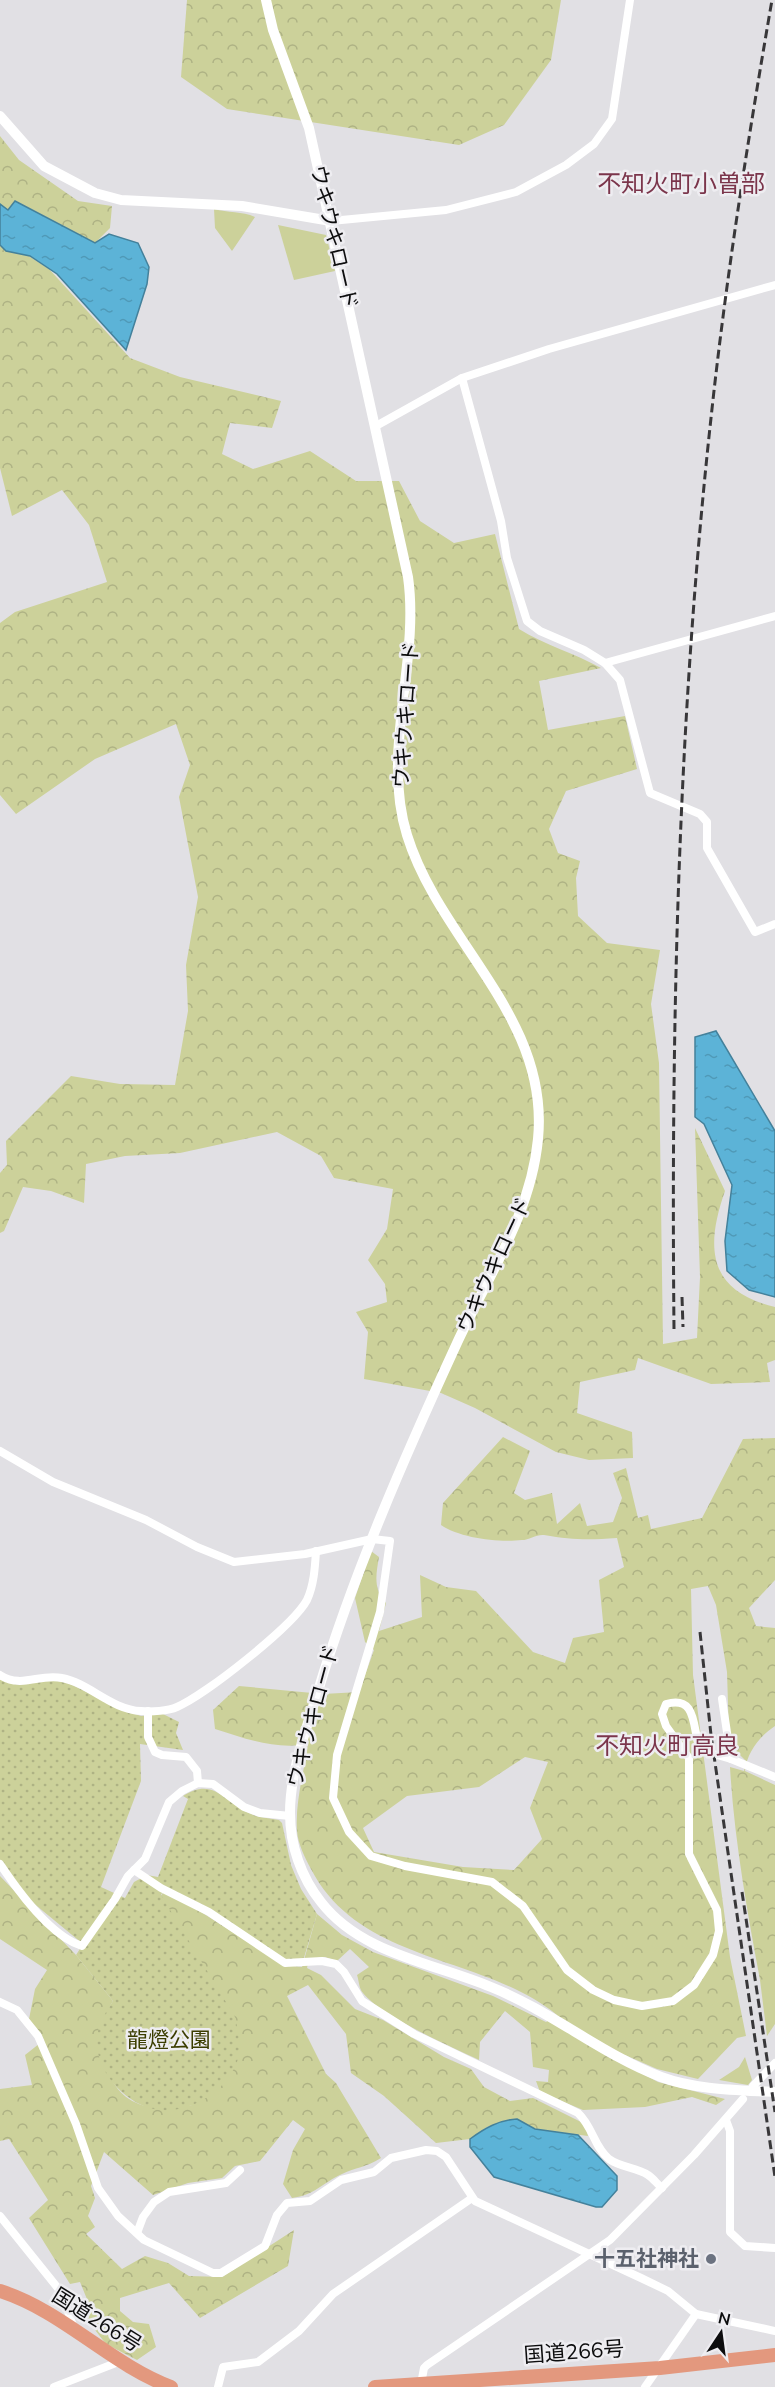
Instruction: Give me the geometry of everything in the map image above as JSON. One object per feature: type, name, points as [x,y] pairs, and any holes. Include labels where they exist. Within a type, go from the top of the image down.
[{"type":"highway","name":"国道266号","points":[[0,2291],[30,2303],[121,2361],[171,2387]]},
{"type":"highway","name":"国道266号","points":[[375,2387],[660,2368],[775,2355]]},
{"type":"street","name":"ウキウキロード","points":[[266,0],[273,30],[309,128],[376,426],[411,598],[411,640],[398,765],[401,811],[420,867],[505,1005],[525,1044],[534,1080],[539,1126],[534,1170],[523,1210],[458,1341],[372,1539],[339,1624],[303,1739],[290,1816],[300,1867],[315,1893],[340,1921],[366,1938],[524,2001],[658,2076],[689,2084],[775,2092]]},
{"type":"street","points":[[0,116],[44,166],[95,193],[121,200],[242,206],[331,221],[446,210],[516,192],[566,165],[594,144],[612,119],[630,0]]},
{"type":"street","points":[[376,426],[462,378],[549,349],[775,285]]},
{"type":"street","points":[[462,378],[501,521],[507,558],[527,621],[540,631],[584,650],[605,663],[620,680],[628,702],[639,753],[651,793],[700,814],[706,822],[707,848],[755,932],[775,924]]},
{"type":"street","points":[[605,663],[775,616]]},
{"type":"street","points":[[0,1451],[53,1482],[146,1520],[220,1558],[245,1562],[316,1551],[372,1539],[390,1541],[380,1612],[337,1755],[333,1798],[348,1832],[371,1856],[405,1866],[492,1882],[523,1906],[567,1970],[593,1989],[614,2000],[642,2006],[657,2006],[673,2001],[694,1985],[713,1955],[719,1931],[717,1910],[689,1854],[689,1758],[666,1726],[662,1714],[666,1704],[676,1701],[686,1704],[693,1713],[694,1733],[700,1750],[731,1759],[775,1777]]},
{"type":"street","points":[[0,1675],[22,1683],[60,1677],[139,1712],[176,1708],[231,1673],[307,1601],[315,1572],[316,1551]]},
{"type":"street","points":[[722,1699],[731,1759]]},
{"type":"street","points":[[148,1711],[148,1737],[155,1752],[162,1755],[186,1756],[197,1771],[198,1783]]},
{"type":"street","points":[[0,1864],[21,1896],[66,1938],[82,1946],[134,1870],[145,1859],[169,1802],[182,1791],[198,1783],[213,1784],[244,1807],[260,1813],[290,1816]]},
{"type":"street","points":[[134,1870],[160,1888],[209,1912],[285,1963],[322,1961],[336,1964],[344,1972],[362,2001],[414,2034],[578,2113],[589,2123],[593,2139],[608,2158],[626,2168],[647,2174],[662,2188]]},
{"type":"street","points":[[0,2002],[17,2010],[38,2036],[76,2124],[98,2188],[118,2217],[144,2240],[203,2268],[221,2273],[265,2246],[277,2215],[287,2203],[310,2201],[341,2180],[374,2172],[391,2158],[426,2150],[437,2151],[446,2157],[472,2198],[668,2292],[696,2314],[775,2331]]},
{"type":"street","points":[[753,2086],[775,2063]]},
{"type":"street","points":[[421,2384],[424,2368],[427,2365],[610,2240],[662,2188],[743,2099]]},
{"type":"street","points":[[726,2120],[730,2131],[730,2232],[745,2246],[775,2248]]},
{"type":"street","points":[[137,2233],[143,2217],[153,2202],[169,2192],[226,2183],[240,2170]]},
{"type":"street","points":[[218,2387],[223,2367],[258,2362],[299,2331],[343,2286],[472,2198]]},
{"type":"street","points":[[0,2216],[61,2292],[75,2331]]},
{"type":"street","points":[[645,2387],[696,2314]]},
{"type":"street","points":[[58,2386],[121,2361]]},
{"type":"green space","points":[[187,0],[561,0],[551,60],[504,125],[459,145],[227,109],[181,77]]},
{"type":"green space","points":[[0,136],[19,160],[78,201],[112,206],[110,228],[95,243],[16,201],[8,210],[0,204]]},
{"type":"green space","points":[[214,209],[255,217],[232,251],[215,228]]},
{"type":"green space","points":[[278,225],[326,235],[335,271],[294,280]]},
{"type":"green space","points":[[0,245],[7,251],[24,253],[49,269],[130,358],[180,377],[281,401],[272,428],[230,423],[222,454],[253,469],[310,451],[356,481],[399,481],[420,521],[454,543],[495,534],[519,629],[601,668],[539,681],[548,730],[625,716],[637,769],[566,791],[549,829],[558,853],[580,861],[576,878],[578,916],[607,943],[660,950],[651,1004],[659,1063],[663,1344],[697,1338],[700,1277],[695,1128],[725,1191],[715,1231],[714,1249],[717,1264],[724,1278],[736,1290],[753,1300],[775,1307],[775,1360],[767,1363],[770,1382],[711,1384],[638,1358],[635,1370],[580,1382],[577,1413],[632,1432],[633,1458],[589,1460],[556,1452],[475,1408],[441,1393],[364,1379],[368,1332],[356,1312],[387,1302],[385,1284],[368,1260],[387,1229],[393,1189],[334,1178],[321,1156],[277,1132],[180,1153],[125,1156],[86,1164],[84,1203],[51,1191],[23,1187],[4,1231],[0,1233],[0,1173],[7,1165],[6,1141],[71,1076],[120,1084],[175,1085],[188,1011],[186,965],[198,897],[179,797],[190,765],[176,724],[95,759],[16,814],[0,795],[0,623],[15,612],[107,582],[89,525],[62,490],[12,516],[0,468]]},
{"type":"green space","points":[[503,1437],[530,1451],[514,1493],[525,1500],[552,1493],[557,1524],[580,1503],[587,1526],[613,1522],[622,1498],[613,1473],[626,1468],[638,1518],[648,1515],[651,1529],[702,1518],[743,1439],[775,1438],[775,1580],[749,1608],[756,1626],[775,1628],[775,1726],[755,1745],[748,1757],[745,1771],[775,1785],[775,1977],[760,1980],[746,1901],[730,1767],[744,1771],[746,1761],[736,1751],[729,1736],[727,1672],[716,1605],[708,1586],[691,1589],[693,1675],[730,1957],[746,2036],[737,2038],[698,2079],[657,2069],[625,2055],[621,2062],[658,2082],[725,2099],[716,2105],[692,2097],[645,2107],[583,2110],[540,2092],[536,2081],[548,2082],[549,2070],[533,2067],[530,2032],[505,2011],[480,2042],[479,2060],[400,2021],[372,2002],[362,1991],[357,1975],[369,1967],[350,1949],[337,1961],[325,1957],[309,1959],[307,1968],[321,1975],[355,2009],[383,2020],[444,2057],[471,2069],[484,2087],[510,2101],[533,2098],[585,2124],[588,2136],[535,2129],[517,2119],[487,2127],[470,2139],[436,2143],[384,2096],[351,2073],[346,2034],[308,1985],[287,1996],[326,2074],[336,2083],[381,2158],[335,2177],[307,2194],[292,2198],[283,2184],[293,2150],[305,2129],[293,2120],[260,2161],[235,2166],[222,2178],[188,2183],[153,2195],[104,2152],[91,2186],[95,2198],[88,2216],[95,2227],[86,2234],[122,2269],[145,2256],[168,2263],[189,2276],[222,2277],[294,2230],[288,2266],[200,2318],[169,2283],[120,2298],[120,2311],[133,2322],[149,2324],[156,2347],[137,2360],[106,2344],[88,2321],[91,2309],[80,2282],[70,2284],[29,2218],[48,2200],[9,2139],[0,2141],[0,2089],[32,2085],[25,2055],[44,2040],[29,2019],[35,1989],[47,1970],[0,1939],[0,1876],[76,1955],[113,2001],[106,2017],[105,2027],[111,2078],[120,2092],[138,2104],[148,2107],[170,2108],[192,2105],[190,1946],[161,1896],[165,1889],[284,1965],[302,1967],[317,1914],[342,1935],[373,1952],[493,1996],[546,2022],[557,2015],[527,1995],[391,1941],[360,1923],[333,1900],[311,1869],[299,1841],[297,1809],[308,1744],[273,1745],[215,1729],[213,1710],[239,1686],[323,1694],[359,1692],[374,1650],[365,1642],[355,1598],[371,1551],[379,1557],[377,1587],[386,1603],[379,1631],[422,1617],[420,1575],[446,1587],[476,1591],[533,1652],[565,1663],[573,1638],[604,1632],[599,1580],[624,1567],[617,1538],[580,1539],[541,1535],[513,1541],[480,1538],[458,1533],[441,1525],[443,1503]],"holes":[[[525,1757],[548,1762],[530,1808],[542,1839],[514,1870],[463,1867],[374,1852],[363,1828],[407,1796],[479,1787]]]},
{"type":"green space","name":"龍燈公園","points":[[0,1679],[19,1685],[50,1680],[66,1682],[123,1710],[141,1716],[163,1714],[179,1722],[176,1733],[183,1750],[140,1744],[141,1781],[101,1887],[125,1898],[134,1882],[147,1875],[158,1877],[188,1799],[183,1796],[194,1791],[211,1790],[251,1814],[279,1820],[282,1823],[291,1865],[301,1889],[317,1914],[303,1961],[286,1961],[164,1889],[161,1895],[235,2017],[239,2045],[237,2062],[223,2084],[201,2101],[176,2110],[150,2108],[130,2098],[112,2082],[100,2061],[97,2034],[113,2001],[76,1955],[83,1944],[26,1897],[0,1860]]},
{"type":"green space","points":[[775,1977],[775,2024],[767,2036],[760,1980]]},
{"type":"green space","points":[[745,2057],[752,2080],[748,2085],[719,2080],[739,2067]]},
{"type":"water","points":[[15,201],[95,243],[109,234],[138,243],[149,267],[147,284],[126,350],[57,274],[30,256],[6,251],[0,245],[0,204],[8,210]]},
{"type":"water","points":[[716,1031],[775,1131],[775,1297],[749,1290],[727,1271],[725,1241],[732,1185],[704,1124],[695,1117],[695,1037]]},
{"type":"water","points":[[517,2119],[535,2129],[578,2135],[617,2176],[617,2190],[602,2207],[596,2207],[494,2177],[470,2147],[470,2139],[492,2125]]},
{"type":"railway","points":[[674,1329],[676,987],[679,873],[691,645],[700,531],[723,313],[772,0]]},
{"type":"railway","points":[[682,1297],[683,1327]]},
{"type":"railway","points":[[700,1632],[711,1735],[775,2177]]},
{"type":"railway","points":[[742,1892],[775,2112]]},
{"type":"place","name":"十五社神社","points":[[711,2259]]},
{"type":"district","name":"不知火町小曽部","points":[[681,184]]},
{"type":"district","name":"不知火町高良","points":[[667,1746]]}]
